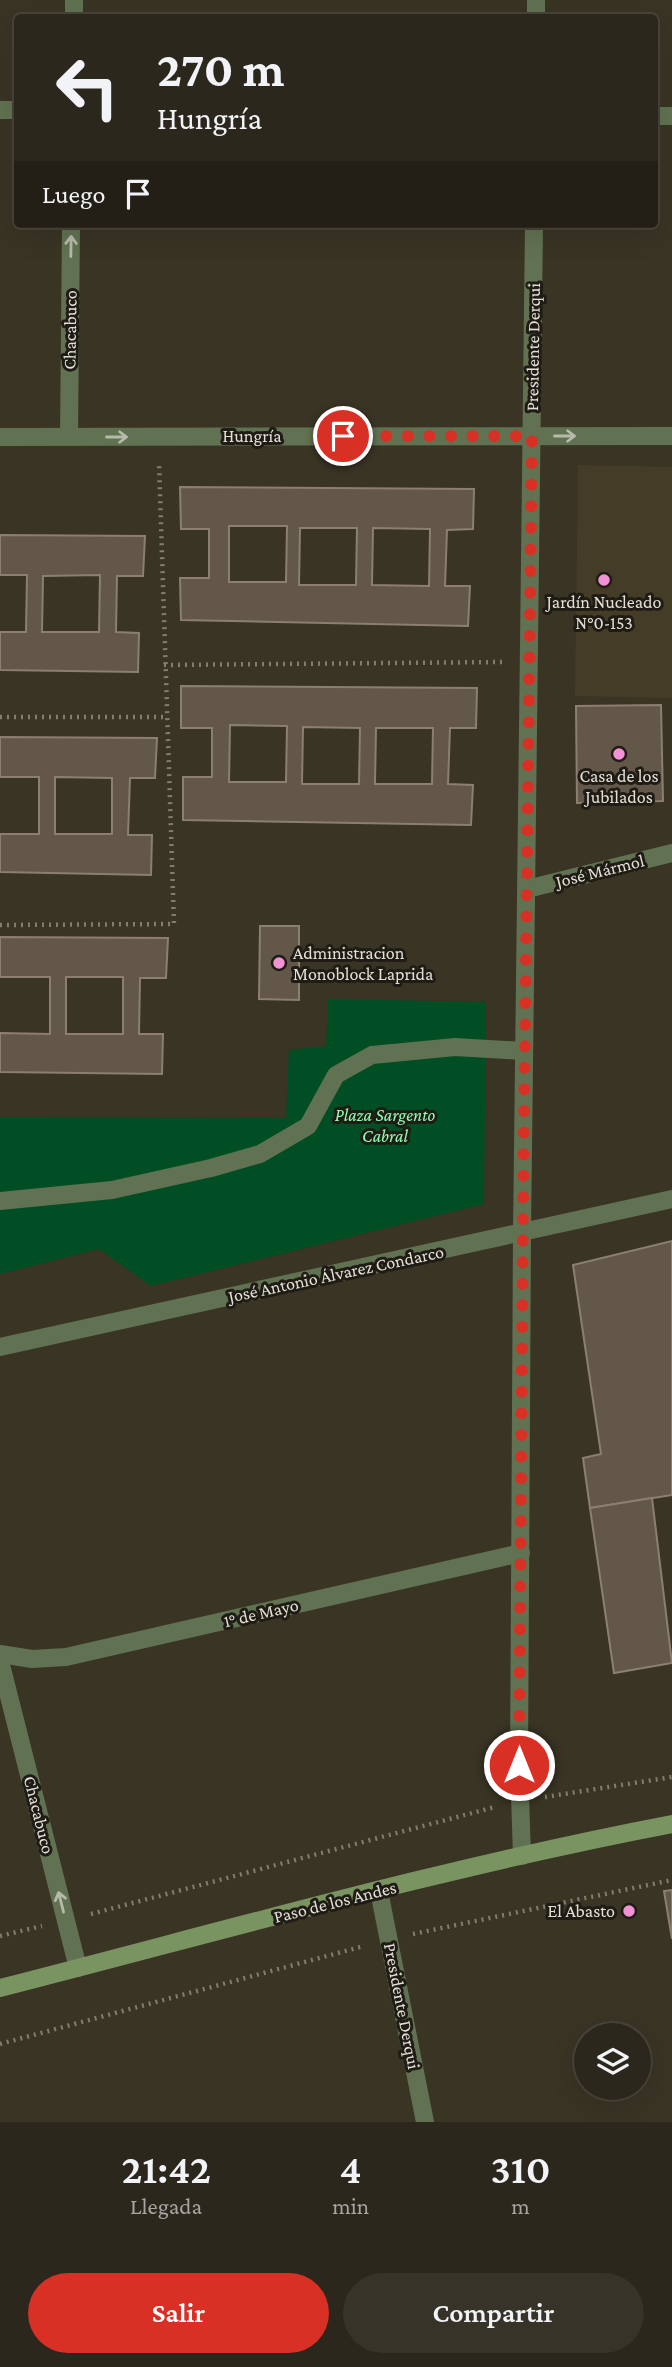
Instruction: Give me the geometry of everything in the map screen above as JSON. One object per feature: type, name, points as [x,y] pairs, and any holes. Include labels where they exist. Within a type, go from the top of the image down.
[{"type":"main road","name":"Paso de los Andes","points":[[0,1988],[522,1856],[672,1824]]},
{"type":"street","name":"Chacabuco","points":[[69,436],[71,228]]},
{"type":"street","name":"Presidente Derqui","points":[[522,1856],[520,1553],[534,228]]},
{"type":"street","name":"Hungría","points":[[0,437],[672,436]]},
{"type":"street","name":"José Mármol","points":[[527,889],[672,853]]},
{"type":"street","points":[[0,1201],[112,1190],[260,1154],[308,1126],[336,1075],[372,1055],[456,1047],[524,1051]]},
{"type":"street","name":"José Antonio Álvarez Condarco","points":[[0,1347],[523,1234],[672,1199]]},
{"type":"street","name":"1° de Mayo","points":[[0,1654],[32,1659],[66,1657],[520,1553]]},
{"type":"street","name":"Chacabuco","points":[[0,1661],[78,1968]]},
{"type":"street","name":"Presidente Derqui","points":[[379,1891],[425,2122]]},
{"type":"path","points":[[0,925],[174,924],[158,437]]},
{"type":"path","points":[[164,665],[528,662]]},
{"type":"path","points":[[0,718],[167,717]]},
{"type":"path","points":[[0,1936],[520,1801],[672,1777]]},
{"type":"path","points":[[0,2044],[388,1940],[672,1880]]},
{"type":"shaded area","points":[[578,465],[672,467],[672,698],[575,696]]},
{"type":"green space","name":"Plaza Sargento Cabral","points":[[328,999],[486,1002],[484,1204],[151,1286],[99,1249],[0,1274],[0,1117],[286,1118],[289,1050],[326,1046]]},
{"type":"building","points":[[180,487],[474,489],[473,529],[447,530],[445,586],[470,586],[468,626],[181,620],[180,578],[209,578],[209,529],[181,529]],"holes":[[[229,526],[287,526],[286,582],[229,582]],[[300,528],[357,528],[356,585],[299,585]],[[373,528],[430,529],[429,586],[372,585]]]},
{"type":"building","points":[[0,535],[145,536],[143,576],[117,576],[116,632],[139,633],[138,672],[0,670],[0,632],[26,632],[27,575],[0,575]],"holes":[[[100,575],[99,632],[42,632],[43,576]]]},
{"type":"building","points":[[181,686],[477,688],[476,728],[450,728],[448,784],[473,785],[471,825],[183,820],[183,777],[212,777],[212,728],[181,728]],"holes":[[[230,725],[287,726],[286,782],[229,782]],[[303,727],[360,728],[359,784],[302,784]],[[376,728],[433,728],[432,784],[375,784]]]},
{"type":"building","name":"Casa de los Jubilados","points":[[661,705],[663,801],[577,803],[576,706]]},
{"type":"building","points":[[0,737],[157,738],[155,778],[130,778],[128,835],[152,835],[151,875],[0,872],[0,834],[39,834],[39,777],[0,777]],"holes":[[[55,777],[112,778],[112,834],[55,834]]]},
{"type":"building","name":"Administracion Monoblock Laprida","points":[[260,926],[299,926],[299,1000],[259,999]]},
{"type":"building","points":[[0,937],[168,938],[166,978],[140,978],[139,1034],[163,1034],[162,1074],[0,1072],[0,1033],[50,1034],[50,977],[0,977]],"holes":[[[66,977],[123,977],[123,1034],[66,1034]]]},
{"type":"building","points":[[672,1241],[672,1495],[590,1508],[583,1458],[601,1454],[573,1265]]},
{"type":"building","points":[[652,1498],[672,1663],[614,1673],[590,1508]]},
{"type":"building","points":[[672,1890],[672,1939],[664,1891]]},
{"type":"place","name":"Jardín Nucleado N°0-153","points":[[604,580]]},
{"type":"place","name":"Casa de los Jubilados","points":[[619,754]]},
{"type":"place","name":"Administracion Monoblock Laprida","points":[[279,963]]},
{"type":"place","name":"El Abasto","points":[[629,1911]]},
{"type":"route","points":[[343,436],[532,436],[519,1765]]}]
